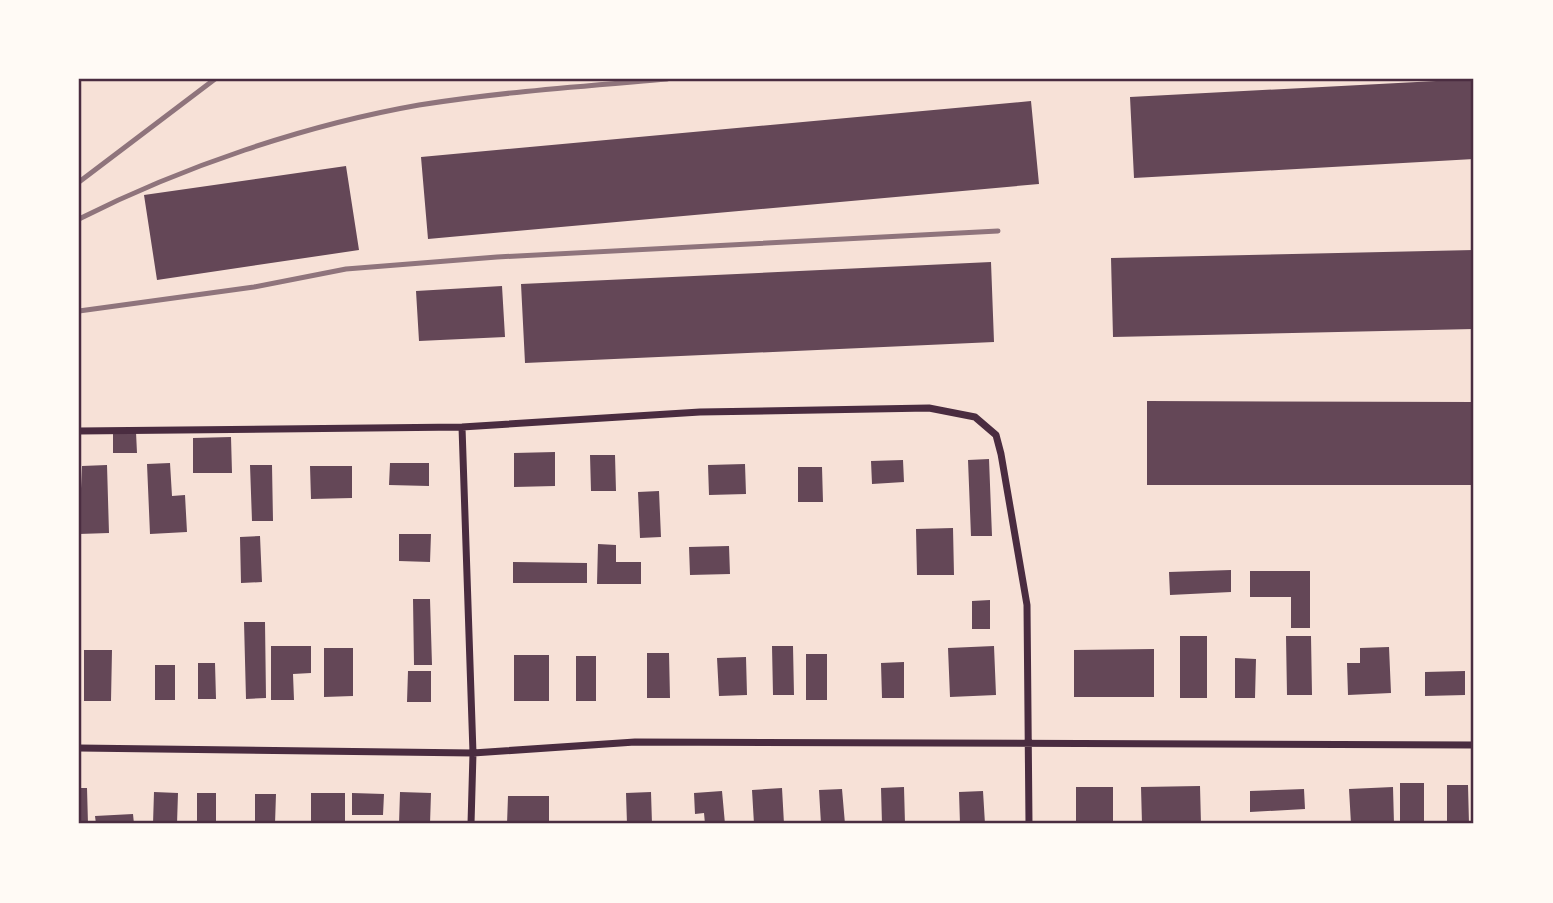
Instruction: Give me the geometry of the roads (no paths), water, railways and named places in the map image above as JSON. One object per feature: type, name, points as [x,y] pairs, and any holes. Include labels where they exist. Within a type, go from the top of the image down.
[{"type":"street","points":[[79,431],[462,427],[713,411],[929,408],[975,417],[996,435],[1027,605],[1029,824]]},
{"type":"street","points":[[462,427],[473,754],[471,824]]},
{"type":"street","points":[[79,748],[473,754],[635,742],[1474,745]]},
{"type":"railway","points":[[79,182],[215,79]]},
{"type":"railway","points":[[79,219],[202,165],[332,124],[419,105],[481,96],[667,79]]},
{"type":"railway","points":[[79,311],[254,287],[346,269],[497,257],[998,231]]}]
